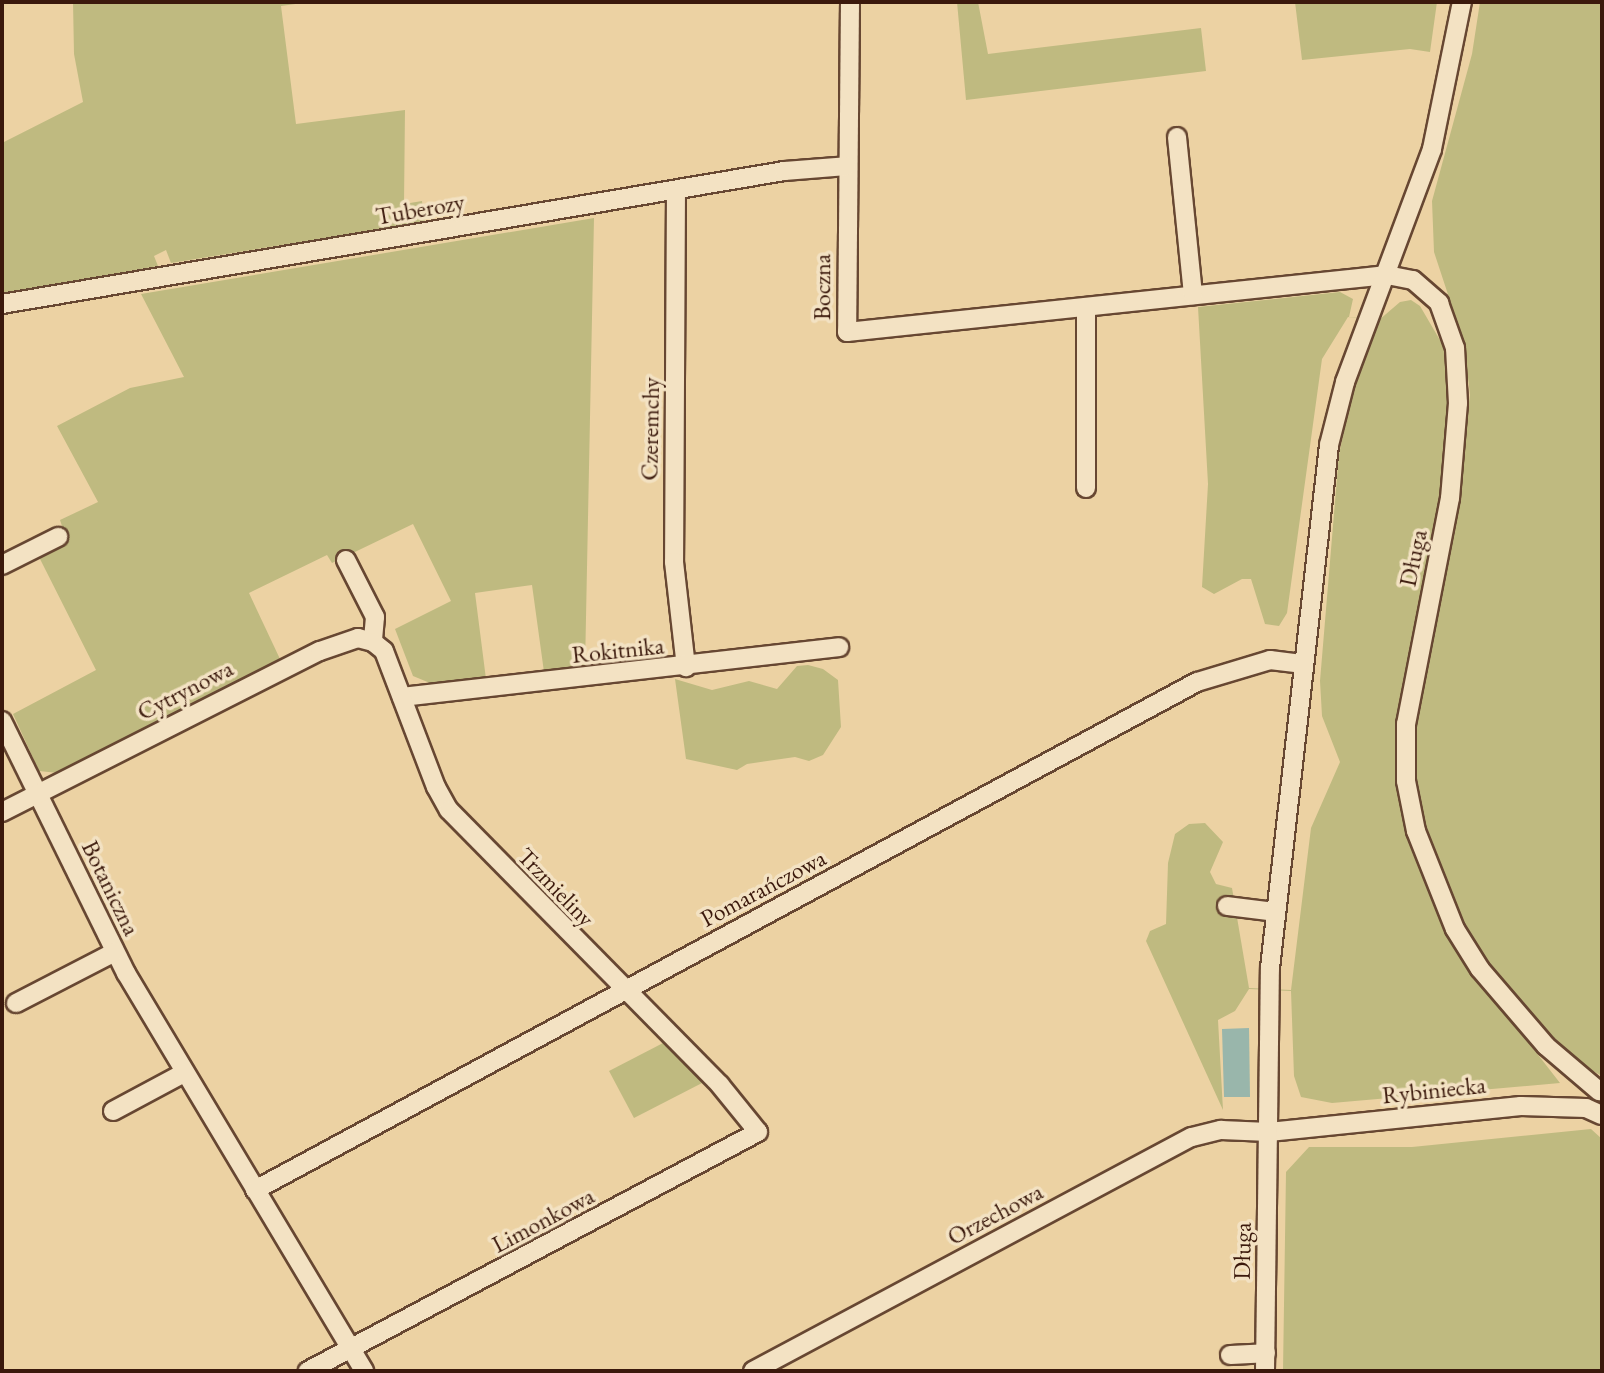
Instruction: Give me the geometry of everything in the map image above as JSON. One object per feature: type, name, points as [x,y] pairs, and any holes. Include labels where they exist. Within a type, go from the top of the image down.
[{"type":"street","name":"Boczna","points":[[850,2],[847,332],[1387,275]]},
{"type":"street","points":[[1387,275],[1432,149],[1462,2]]},
{"type":"street","points":[[1177,137],[1193,295]]},
{"type":"street","name":"Tuberozy","points":[[2,304],[676,190],[847,166]]},
{"type":"street","name":"Czeremchy","points":[[676,190],[674,562],[686,667]]},
{"type":"street","name":"Długa","points":[[1265,1371],[1270,968],[1276,912],[1329,445],[1345,382],[1387,275],[1413,280],[1439,303],[1455,348],[1458,403],[1450,498],[1417,648],[1405,737],[1406,781],[1433,882],[1480,969],[1546,1046],[1599,1091]]},
{"type":"street","points":[[1086,307],[1086,488]]},
{"type":"street","points":[[2,565],[58,537]]},
{"type":"street","name":"Trzmieliny","points":[[346,560],[375,617],[365,640],[384,651],[449,810],[720,1085],[758,1132]]},
{"type":"street","name":"Cytrynowa","points":[[2,812],[261,679],[365,640]]},
{"type":"street","name":"Rokitnika","points":[[401,696],[686,667],[839,648]]},
{"type":"street","name":"Pomarańczowa","points":[[255,1190],[1197,682],[1270,660],[1304,664]]},
{"type":"street","name":"Botaniczna","points":[[2,721],[115,952],[184,1073],[364,1371]]},
{"type":"street","points":[[1227,906],[1276,912]]},
{"type":"street","points":[[16,1003],[115,952]]},
{"type":"street","points":[[113,1111],[184,1073]]},
{"type":"street","name":"Rybiniecka","points":[[1269,1132],[1521,1106],[1586,1108],[1602,1115]]},
{"type":"street","name":"Orzechowa","points":[[753,1371],[1192,1137],[1221,1130],[1269,1132]]},
{"type":"street","name":"Limonkowa","points":[[308,1371],[758,1132]]},
{"type":"street","points":[[1230,1355],[1266,1353]]},
{"type":"shaded area","points":[[73,2],[310,2],[281,6],[296,124],[405,110],[404,204],[422,201],[425,222],[171,263],[166,250],[154,256],[158,266],[2,294],[2,143],[83,102],[74,54]]},
{"type":"shaded area","points":[[957,2],[978,2],[988,54],[1201,28],[1206,71],[966,100]]},
{"type":"shaded area","points":[[1295,2],[1437,2],[1430,52],[1410,49],[1302,60]]},
{"type":"shaded area","points":[[1480,2],[1602,2],[1602,1076],[1568,1057],[1497,981],[1411,834],[1436,907],[1465,961],[1560,1083],[1332,1103],[1301,1097],[1294,1076],[1291,991],[1249,989],[1235,1011],[1218,1020],[1223,1110],[1146,941],[1150,931],[1166,924],[1168,863],[1175,834],[1189,824],[1205,823],[1223,842],[1210,872],[1216,884],[1232,888],[1249,988],[1291,990],[1311,828],[1340,762],[1322,716],[1320,681],[1339,454],[1353,391],[1379,321],[1348,317],[1322,359],[1287,613],[1279,626],[1265,624],[1251,579],[1242,579],[1214,594],[1202,587],[1208,484],[1198,307],[1340,292],[1353,299],[1349,317],[1379,320],[1400,302],[1411,300],[1420,306],[1444,347],[1449,432],[1437,524],[1403,698],[1412,711],[1453,516],[1470,395],[1464,343],[1434,252],[1432,201],[1472,54]]},
{"type":"shaded area","points":[[594,218],[585,668],[544,672],[532,585],[475,593],[486,679],[430,683],[413,676],[395,629],[451,601],[413,524],[332,563],[327,555],[249,593],[280,659],[58,773],[39,771],[13,714],[96,670],[39,557],[67,541],[60,520],[98,502],[57,426],[130,388],[184,377],[141,294]]},
{"type":"shaded area","points":[[808,665],[823,669],[838,680],[841,727],[823,755],[809,761],[795,757],[747,764],[737,770],[686,759],[675,679],[712,690],[749,681],[777,689],[797,666]]},
{"type":"shaded area","points":[[1249,1028],[1250,1097],[1224,1097],[1222,1029]]},
{"type":"shaded area","points":[[665,1042],[704,1082],[634,1118],[609,1071]]},
{"type":"shaded area","points":[[1591,1129],[1602,1139],[1602,1371],[1283,1371],[1286,1172],[1309,1147],[1412,1147]]}]
